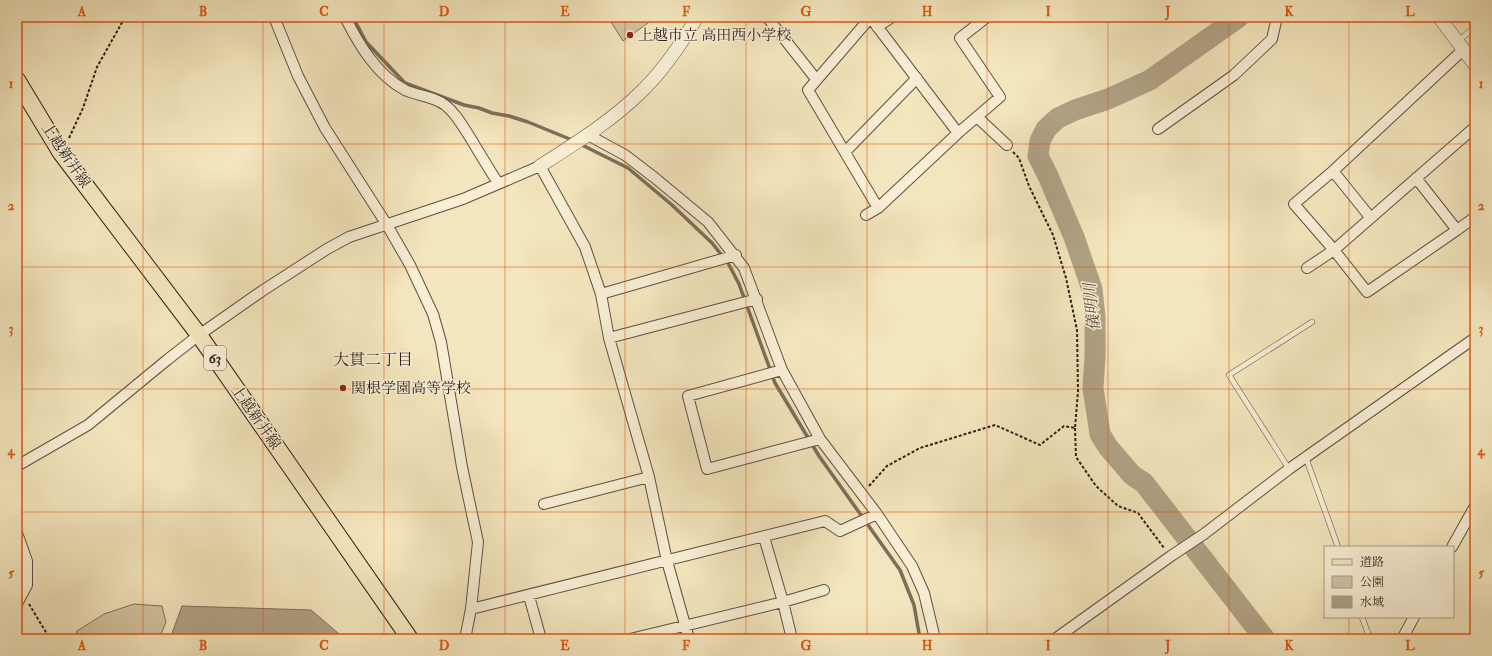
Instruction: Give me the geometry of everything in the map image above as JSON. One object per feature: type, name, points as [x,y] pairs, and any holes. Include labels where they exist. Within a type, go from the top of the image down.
[{"type":"main road","name":"上越新井線","points":[[17,80],[61,153],[200,335],[410,639]]},
{"type":"street","points":[[274,17],[298,76],[325,128],[387,225],[410,266],[433,314],[441,342],[462,467],[478,542],[471,609],[465,639]]},
{"type":"street","points":[[346,17],[361,46],[388,78],[406,90],[444,104],[452,112],[461,123],[498,183]]},
{"type":"street","points":[[17,466],[88,425],[200,335],[262,291],[327,249],[349,237],[463,199],[540,166],[588,135],[630,102],[652,80],[670,58],[697,17]]},
{"type":"street","points":[[767,17],[816,79]]},
{"type":"street","points":[[878,208],[808,90],[870,17],[958,133]]},
{"type":"street","points":[[877,27],[892,17]]},
{"type":"street","points":[[866,215],[878,208],[958,133],[1000,97],[960,38],[987,17]]},
{"type":"street","points":[[1158,129],[1234,75],[1272,39],[1277,17]]},
{"type":"street","points":[[1439,17],[1475,65]]},
{"type":"street","points":[[1461,45],[1333,171],[1294,204],[1334,250],[1367,292],[1475,217]]},
{"type":"street","points":[[844,152],[917,78]]},
{"type":"street","points":[[977,117],[1007,145]]},
{"type":"street","points":[[1307,268],[1334,250],[1370,217],[1475,127]]},
{"type":"street","points":[[588,135],[625,155],[655,178],[708,222],[736,255],[744,268],[757,299],[782,370],[820,439],[877,514],[912,566],[924,593],[935,639]]},
{"type":"street","points":[[540,166],[585,247],[601,294],[609,338],[649,478],[667,561],[689,639]]},
{"type":"street","points":[[1333,171],[1370,217]]},
{"type":"street","points":[[1416,178],[1457,230]]},
{"type":"street","points":[[601,294],[736,255]]},
{"type":"street","points":[[609,338],[757,299]]},
{"type":"street","points":[[1055,639],[1204,534],[1289,469],[1475,338]]},
{"type":"street","points":[[782,370],[688,396],[707,468],[820,439]]},
{"type":"street","points":[[544,504],[649,478]]},
{"type":"street","points":[[1453,546],[1475,506]]},
{"type":"street","points":[[471,609],[529,596],[825,521],[840,531],[877,514]]},
{"type":"street","points":[[17,533],[27,561],[27,585],[17,604]]},
{"type":"street","points":[[764,537],[792,639]]},
{"type":"street","points":[[630,639],[783,602],[824,590]]},
{"type":"street","points":[[529,596],[541,639]]},
{"type":"street","points":[[1402,639],[1413,618]]},
{"type":"lane","points":[[1461,45],[1475,27]]},
{"type":"lane","points":[[1289,469],[1229,375],[1312,322]]},
{"type":"lane","points":[[1306,458],[1338,546]]},
{"type":"lane","points":[[1362,618],[1370,639]]},
{"type":"path","points":[[61,153],[83,108],[97,67],[124,18]]},
{"type":"path","points":[[1007,145],[1019,158],[1029,186],[1053,235],[1066,278],[1076,330],[1078,391],[1075,428],[1076,457],[1096,486],[1118,506],[1138,513],[1171,556]]},
{"type":"path","points":[[861,494],[887,466],[920,448],[995,425],[1040,444],[1064,426],[1075,428]]},
{"type":"path","points":[[23,594],[50,639]]},
{"type":"green space","points":[[608,17],[652,17],[648,23],[623,41]]},
{"type":"green space","points":[[134,604],[162,606],[166,622],[159,639],[75,639],[77,631],[104,614]]},
{"type":"water","points":[[182,606],[311,610],[345,639],[171,639]]},
{"type":"waterway","points":[[353,17],[366,42],[405,83],[464,105],[528,122],[572,140]]},
{"type":"waterway","name":"儀明川","points":[[1239,17],[1150,80],[1108,99],[1075,110],[1058,118],[1046,129],[1040,141],[1038,156],[1074,237],[1092,289],[1095,317],[1093,388],[1100,434],[1108,447],[1132,475],[1144,483],[1265,639]]},
{"type":"waterway","points":[[580,144],[628,168],[672,205],[712,243],[728,263],[739,284],[775,383],[819,456],[900,570],[914,605],[920,639]]},
{"type":"place","name":"上越市立 高田西小学校","points":[[630,35]]},
{"type":"place","name":"関根学園高等学校","points":[[343,388]]},
{"type":"district","name":"大貫二丁目","points":[[373,359]]}]
